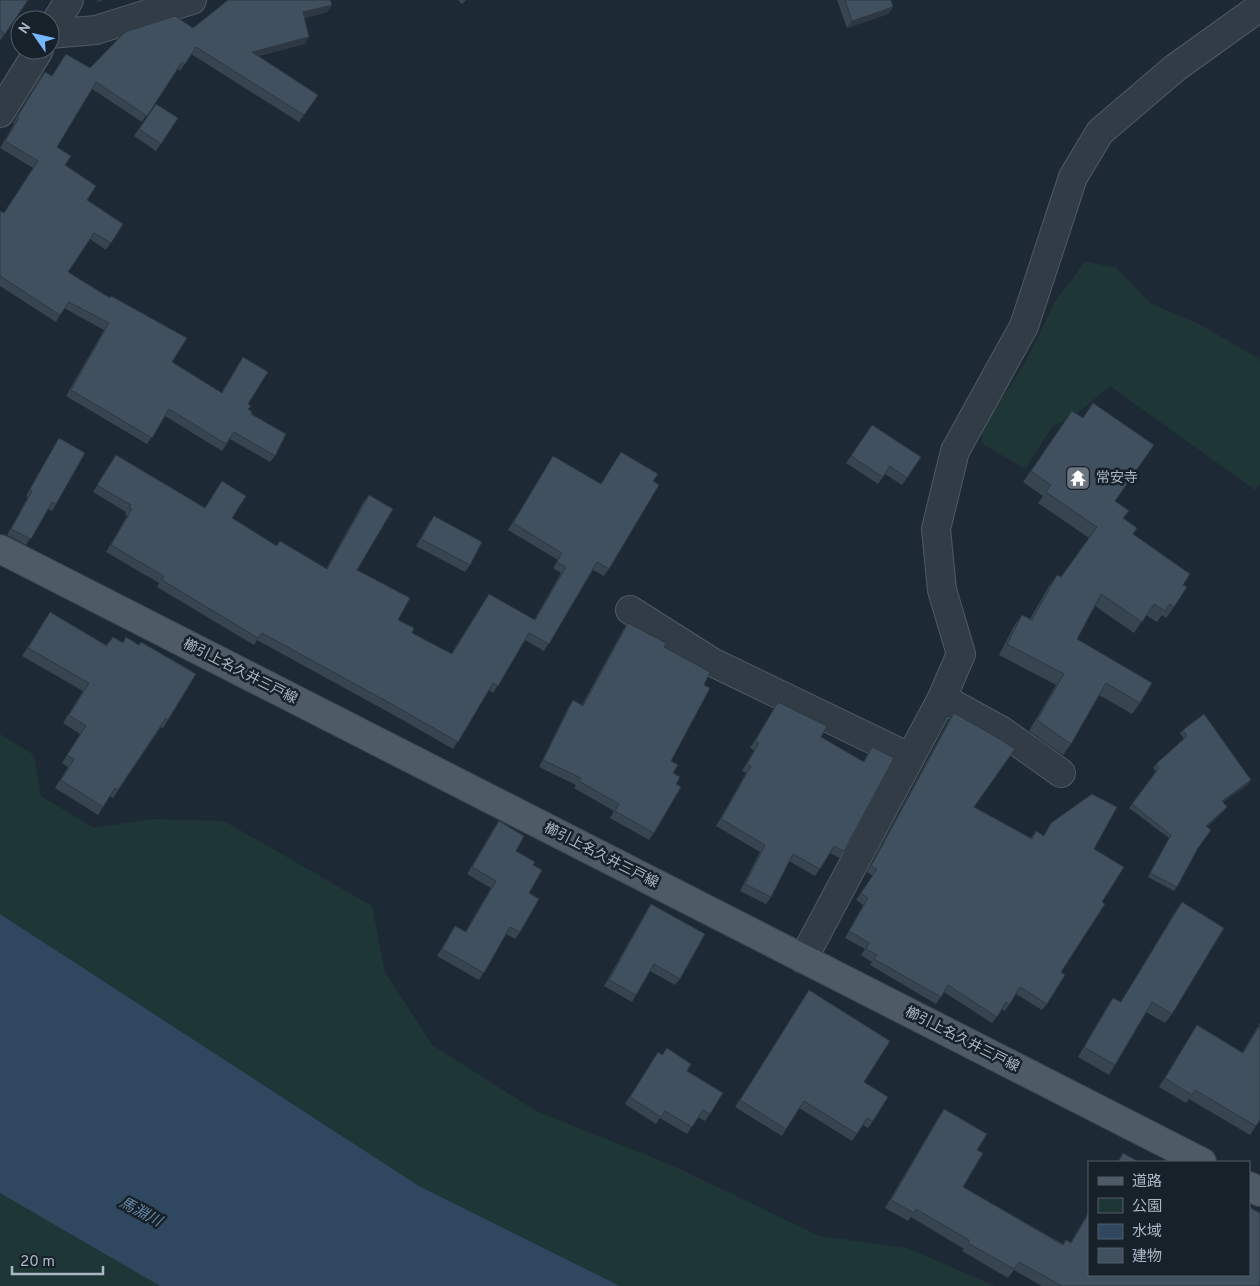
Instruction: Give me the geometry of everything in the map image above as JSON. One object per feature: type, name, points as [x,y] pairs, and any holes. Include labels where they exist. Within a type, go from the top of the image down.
[{"type":"main road","name":"櫛引上名久井三戸線","points":[[0,550],[1200,1161]]},
{"type":"street","points":[[60,16],[69,0]]},
{"type":"street","points":[[60,32],[96,30],[192,0]]},
{"type":"street","points":[[802,959],[942,698],[961,654],[942,590],[936,528],[955,451],[1024,326],[1073,177],[1100,132],[1175,68],[1260,7]]},
{"type":"street","points":[[0,112],[33,60]]},
{"type":"street","points":[[630,610],[712,662],[909,758]]},
{"type":"street","points":[[942,698],[1002,731],[1061,773]]},
{"type":"green space","points":[[1085,261],[1116,268],[1150,303],[1201,325],[1260,361],[1260,483],[1255,490],[1110,386],[1074,416],[1052,427],[1025,469],[981,443],[984,425],[1025,363],[1057,298]]},
{"type":"green space","points":[[0,734],[34,755],[41,796],[94,828],[151,819],[224,821],[372,906],[385,972],[432,1045],[536,1111],[674,1166],[819,1236],[907,1248],[995,1286],[620,1286],[419,1186],[0,914]]},
{"type":"green space","points":[[0,1193],[160,1286],[0,1286]]},
{"type":"water","name":"馬淵川","points":[[0,914],[419,1186],[620,1286],[160,1286],[0,1193]]},
{"type":"building","points":[[0,0],[28,0],[21,10],[10,10],[10,27],[5,34],[0,30]]},
{"type":"building","points":[[228,0],[330,0],[332,5],[303,12],[309,37],[252,52],[318,95],[304,115],[196,47],[185,64],[182,62],[147,116],[96,82],[57,147],[71,156],[65,165],[96,186],[87,200],[123,224],[111,243],[94,233],[68,272],[110,298],[111,296],[187,338],[172,362],[222,393],[243,357],[268,372],[248,404],[251,406],[248,409],[252,412],[251,414],[286,434],[275,456],[234,432],[226,444],[169,409],[152,438],[71,390],[109,323],[69,302],[60,315],[0,276],[0,211],[4,213],[38,161],[5,141],[19,118],[17,117],[45,72],[52,76],[66,54],[90,68],[125,32],[175,16],[193,28]]},
{"type":"building","points":[[845,0],[891,0],[893,7],[852,21]]},
{"type":"building","points":[[156,104],[178,118],[161,144],[139,129]]},
{"type":"building","points":[[1093,403],[1154,445],[1115,501],[1129,511],[1123,518],[1137,528],[1133,534],[1190,574],[1183,585],[1187,587],[1174,607],[1170,604],[1165,611],[1154,604],[1142,622],[1101,594],[1077,639],[1152,683],[1140,703],[1106,683],[1071,744],[1037,720],[1064,674],[1007,644],[1022,615],[1032,620],[1057,575],[1061,577],[1097,527],[1046,492],[1051,485],[1031,471],[1072,411],[1083,418]]},
{"type":"building","points":[[872,425],[921,457],[907,478],[890,466],[883,477],[851,456]]},
{"type":"building","points":[[59,438],[85,453],[56,504],[52,502],[31,539],[11,529],[32,491],[30,489]]},
{"type":"building","points":[[621,452],[658,474],[653,481],[659,485],[609,569],[597,562],[549,644],[529,633],[498,686],[493,683],[458,742],[262,633],[258,638],[162,580],[164,576],[111,545],[132,509],[129,507],[131,505],[97,485],[116,455],[205,508],[222,481],[246,496],[232,518],[277,546],[280,541],[327,569],[369,495],[393,509],[357,570],[410,598],[398,620],[414,628],[412,633],[452,654],[489,594],[535,620],[566,567],[557,562],[562,553],[513,523],[553,456],[601,484]]},
{"type":"building","points":[[434,516],[482,542],[470,565],[421,539]]},
{"type":"building","points":[[50,612],[107,646],[113,637],[123,643],[126,637],[139,645],[141,642],[196,674],[168,720],[166,718],[118,790],[115,788],[103,807],[61,780],[74,759],[67,755],[86,726],[69,715],[89,683],[28,648]]},
{"type":"building","points":[[628,623],[666,643],[664,647],[710,672],[704,685],[710,688],[671,761],[678,765],[673,773],[680,777],[676,784],[681,787],[654,833],[615,811],[619,804],[579,781],[581,778],[543,760],[573,700],[583,706]]},
{"type":"building","points":[[778,702],[827,726],[821,737],[864,762],[872,747],[894,758],[844,851],[834,846],[820,869],[793,854],[771,897],[745,884],[765,845],[721,819],[751,766],[747,764],[759,743],[755,741]]},
{"type":"building","points":[[954,713],[1015,749],[974,807],[1032,839],[1036,831],[1044,836],[1051,823],[1092,794],[1117,807],[1094,849],[1124,867],[1102,902],[1105,904],[1061,972],[1065,975],[1047,1004],[1020,987],[1009,1005],[1006,1002],[997,1017],[948,985],[941,997],[874,959],[877,955],[866,949],[869,943],[849,931],[868,898],[861,893],[877,869],[871,866]]},
{"type":"building","points":[[1204,714],[1251,780],[1222,801],[1227,807],[1206,826],[1211,830],[1198,848],[1177,887],[1150,873],[1171,835],[1132,804],[1159,768],[1156,764],[1187,736],[1183,730]]},
{"type":"building","points":[[499,821],[524,836],[516,851],[535,862],[533,865],[542,870],[529,893],[539,899],[520,932],[510,927],[484,973],[442,949],[455,926],[466,932],[496,881],[472,867]]},
{"type":"building","points":[[1182,902],[1224,928],[1172,1014],[1152,1002],[1115,1065],[1084,1047],[1113,998],[1121,1002]]},
{"type":"building","points":[[651,904],[705,934],[680,979],[654,964],[636,995],[609,980]]},
{"type":"building","points":[[809,990],[890,1041],[864,1082],[888,1097],[873,1121],[867,1118],[857,1134],[804,1101],[786,1129],[740,1100]]},
{"type":"building","points":[[1197,1025],[1243,1053],[1260,1025],[1260,1120],[1256,1126],[1195,1090],[1192,1095],[1165,1078]]},
{"type":"building","points":[[667,1048],[691,1064],[687,1071],[723,1093],[710,1114],[703,1110],[692,1127],[665,1111],[661,1117],[630,1097],[658,1052],[662,1055]]},
{"type":"building","points":[[944,1109],[987,1134],[977,1150],[983,1153],[963,1187],[1063,1245],[1066,1240],[1071,1243],[1088,1215],[1088,1276],[1250,1276],[1250,1208],[1260,1213],[1260,1286],[1062,1286],[1019,1262],[1014,1269],[968,1243],[969,1240],[916,1209],[914,1213],[891,1200]]},
{"type":"building","points":[[1123,1153],[1137,1161],[1119,1161]]},
{"type":"place","name":"常安寺","points":[[1078,478]]}]
